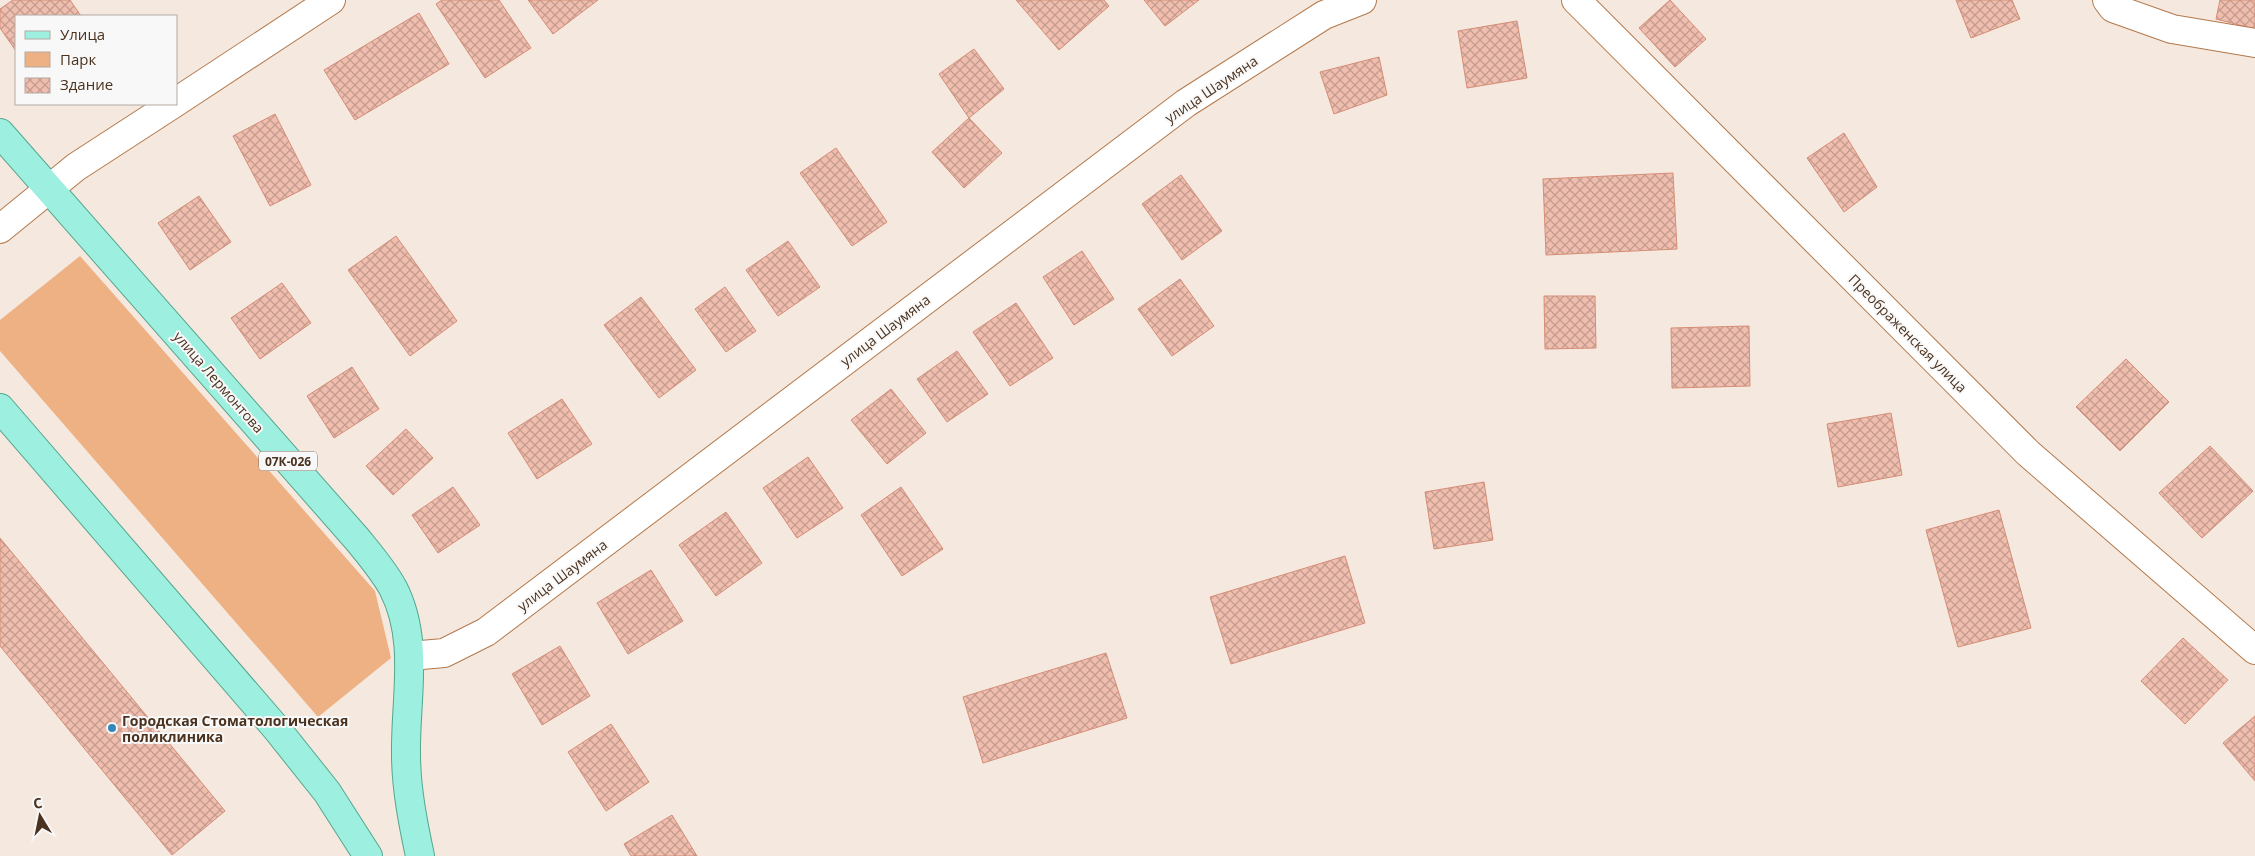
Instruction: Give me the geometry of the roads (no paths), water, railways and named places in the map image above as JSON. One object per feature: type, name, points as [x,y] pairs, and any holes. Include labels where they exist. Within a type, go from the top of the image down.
[{"type":"main road","name":"улица Лермонтова","points":[[0,133],[357,539],[394,589],[404,617],[410,656],[406,755],[409,794],[420,856]]},
{"type":"main road","points":[[0,408],[276,728],[327,792],[368,856]]},
{"type":"street","points":[[178,101],[330,0]]},
{"type":"street","name":"улица Шаумяна","points":[[410,656],[444,653],[486,632],[1186,103],[1324,16],[1362,0]]},
{"type":"street","name":"Преображенская улица","points":[[1576,0],[2028,453],[2255,650]]},
{"type":"street","points":[[2107,0],[2113,8],[2172,29],[2255,43]]},
{"type":"street","points":[[0,229],[76,167],[171,105]]},
{"type":"place","name":"Городская Стоматологическая поликлиника","points":[[112,728]]}]
